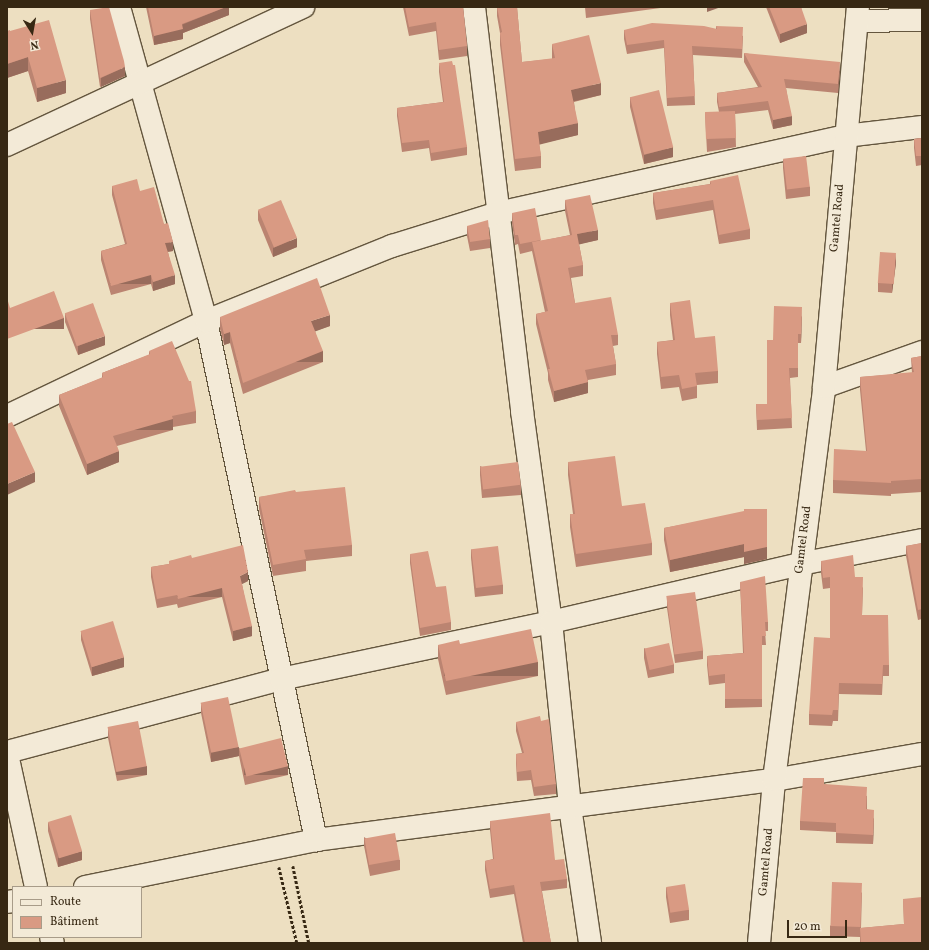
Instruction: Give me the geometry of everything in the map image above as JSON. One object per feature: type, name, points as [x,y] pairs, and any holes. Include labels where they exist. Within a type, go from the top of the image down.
[{"type":"street","points":[[120,7],[206,321],[316,840]]},
{"type":"street","points":[[7,145],[303,7]]},
{"type":"street","points":[[474,7],[522,411],[551,622],[570,807],[590,943]]},
{"type":"street","points":[[858,14],[922,20]]},
{"type":"street","name":"Gamtel Road","points":[[759,943],[774,780],[800,564],[824,387],[845,136],[858,14]]},
{"type":"street","points":[[7,416],[206,321],[392,246],[498,213],[845,136],[922,127]]},
{"type":"street","points":[[824,387],[922,352]]},
{"type":"street","points":[[36,886],[7,753],[281,679],[551,622],[800,564],[922,540]]},
{"type":"street","points":[[90,886],[316,840],[774,780],[922,754]]},
{"type":"path","points":[[282,847],[297,943]]},
{"type":"path","points":[[282,847],[309,943]]},
{"type":"building","points":[[109,7],[125,67],[100,78],[90,10]]},
{"type":"building","points":[[148,7],[226,7],[182,24],[183,29],[154,36]]},
{"type":"building","points":[[405,7],[463,7],[467,46],[439,50],[436,22],[409,27]]},
{"type":"building","points":[[497,7],[517,7],[522,62],[555,58],[552,44],[589,35],[601,83],[571,90],[578,123],[538,132],[541,156],[515,159],[500,33],[502,32]]},
{"type":"building","points":[[769,7],[801,7],[807,24],[780,34]]},
{"type":"building","points":[[49,20],[66,80],[37,88],[28,57],[7,64],[7,31]]},
{"type":"building","points":[[652,23],[704,26],[717,29],[716,26],[743,27],[742,49],[692,46],[695,96],[667,98],[664,40],[627,45],[624,30]]},
{"type":"building","points":[[744,53],[840,62],[838,84],[784,79],[792,116],[773,120],[768,101],[719,107],[717,93],[762,87]]},
{"type":"building","points":[[452,61],[453,65],[455,65],[467,147],[431,153],[429,140],[402,143],[397,108],[444,102],[439,63]]},
{"type":"building","points":[[659,90],[673,147],[644,155],[630,97]]},
{"type":"building","points":[[735,111],[736,138],[706,139],[705,112]]},
{"type":"building","points":[[922,138],[922,156],[916,156],[914,139]]},
{"type":"building","points":[[806,156],[810,187],[787,190],[783,159]]},
{"type":"building","points":[[738,175],[750,229],[719,235],[713,200],[656,210],[653,193],[711,184],[710,181]]},
{"type":"building","points":[[137,179],[140,191],[154,187],[164,224],[168,223],[173,242],[165,243],[175,275],[153,282],[151,275],[111,286],[101,251],[127,244],[112,186]]},
{"type":"building","points":[[590,195],[598,230],[577,234],[583,265],[568,268],[575,303],[611,297],[618,335],[611,335],[616,364],[585,370],[588,382],[554,391],[536,314],[548,311],[532,242],[572,235],[565,200]]},
{"type":"building","points":[[281,200],[297,238],[274,248],[258,210]]},
{"type":"building","points":[[535,208],[541,240],[520,244],[518,235],[515,235],[512,213]]},
{"type":"building","points":[[488,220],[490,239],[470,242],[467,226]]},
{"type":"building","points":[[880,252],[896,253],[894,284],[878,283]]},
{"type":"building","points":[[317,278],[330,315],[311,321],[323,351],[243,383],[230,332],[224,334],[220,317]]},
{"type":"building","points":[[54,291],[64,318],[7,339],[7,298],[10,308]]},
{"type":"building","points":[[690,300],[695,338],[715,336],[718,371],[695,373],[697,386],[682,389],[679,375],[661,377],[657,342],[675,340],[670,303]]},
{"type":"building","points":[[93,303],[105,336],[77,346],[65,313]]},
{"type":"building","points":[[774,306],[802,307],[801,334],[798,334],[798,368],[789,368],[792,418],[757,420],[756,404],[767,404],[767,340],[773,340]]},
{"type":"building","points":[[172,341],[189,381],[191,381],[196,411],[172,416],[173,419],[113,436],[119,451],[87,464],[59,395],[103,377],[102,373],[150,354],[149,351]]},
{"type":"building","points":[[922,356],[922,479],[891,481],[891,483],[833,480],[834,449],[867,451],[860,377],[914,372],[911,358]]},
{"type":"building","points":[[12,422],[35,472],[7,484],[7,424]]},
{"type":"building","points":[[615,456],[622,506],[645,503],[652,543],[576,554],[570,514],[575,514],[568,462]]},
{"type":"building","points":[[518,462],[521,485],[483,489],[480,467]]},
{"type":"building","points":[[345,487],[352,545],[304,550],[306,559],[273,565],[259,497],[295,490],[296,492]]},
{"type":"building","points":[[744,509],[767,509],[767,547],[744,552],[744,544],[670,560],[664,528],[744,511]]},
{"type":"building","points":[[922,543],[922,609],[918,610],[906,546]]},
{"type":"building","points":[[243,545],[248,572],[240,576],[252,626],[233,631],[222,588],[178,599],[177,595],[157,599],[151,567],[169,564],[169,561],[191,555],[192,558]]},
{"type":"building","points":[[498,546],[503,585],[476,588],[471,549]]},
{"type":"building","points":[[428,551],[436,587],[446,586],[451,622],[420,628],[410,554]]},
{"type":"building","points":[[853,555],[855,577],[863,577],[862,615],[888,615],[889,665],[883,665],[882,684],[839,683],[838,710],[833,710],[832,715],[809,714],[814,637],[830,638],[830,577],[823,578],[821,561]]},
{"type":"building","points":[[765,576],[768,622],[765,622],[766,636],[762,636],[762,699],[725,699],[725,674],[709,676],[707,656],[744,653],[740,582]]},
{"type":"building","points":[[695,592],[703,650],[674,654],[666,596]]},
{"type":"building","points":[[113,621],[124,657],[92,667],[80,631]]},
{"type":"building","points":[[531,629],[538,662],[446,681],[438,645],[459,640],[460,644]]},
{"type":"building","points":[[669,643],[674,664],[650,670],[645,649]]},
{"type":"building","points":[[228,697],[239,747],[211,753],[201,703]]},
{"type":"building","points":[[540,716],[541,721],[549,719],[556,784],[534,787],[531,770],[517,772],[516,754],[524,753],[516,722]]},
{"type":"building","points":[[138,721],[147,766],[116,772],[108,727]]},
{"type":"building","points":[[281,738],[288,766],[246,777],[239,748]]},
{"type":"building","points":[[803,778],[824,778],[824,784],[867,787],[866,809],[874,810],[873,835],[836,833],[836,823],[800,821]]},
{"type":"building","points":[[550,813],[555,860],[564,859],[567,879],[540,882],[551,943],[525,943],[514,885],[490,889],[485,861],[494,859],[490,821]]},
{"type":"building","points":[[71,815],[82,851],[59,858],[48,822]]},
{"type":"building","points":[[395,833],[400,860],[369,865],[364,838]]},
{"type":"building","points":[[832,882],[862,883],[860,927],[830,926]]},
{"type":"building","points":[[685,884],[689,910],[670,913],[666,887]]},
{"type":"building","points":[[922,897],[922,943],[861,943],[860,928],[904,924],[903,899]]}]
